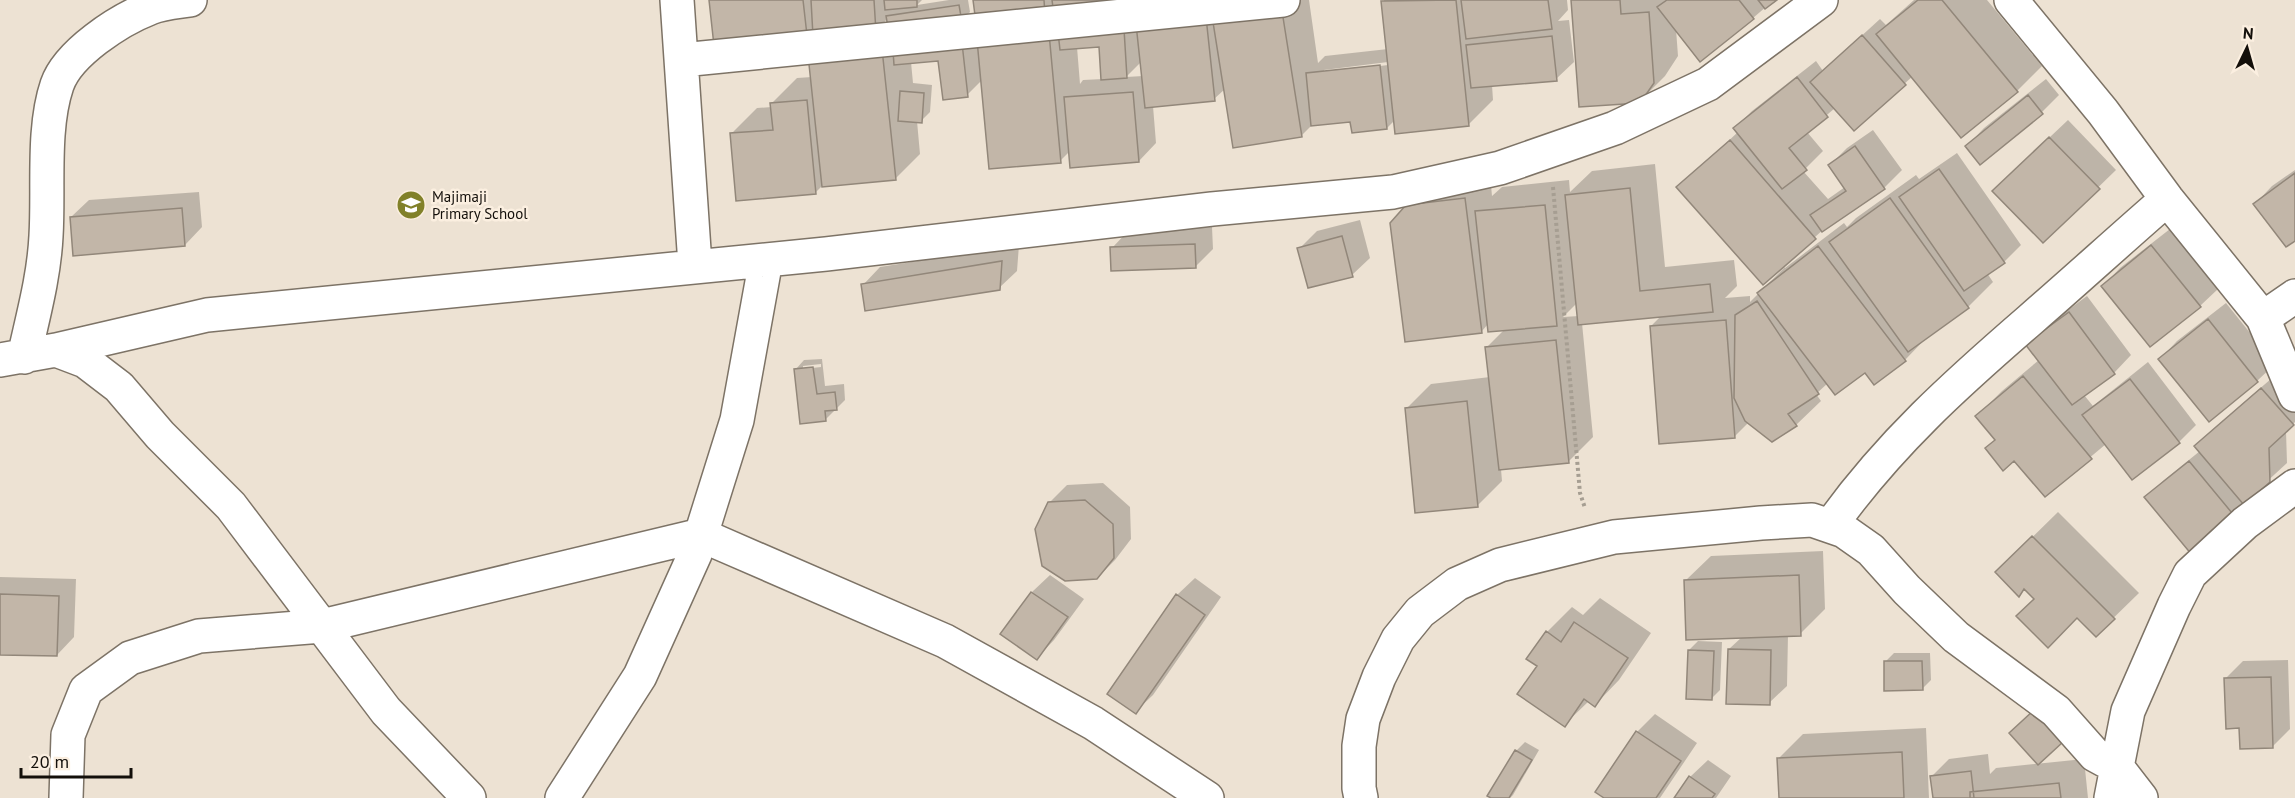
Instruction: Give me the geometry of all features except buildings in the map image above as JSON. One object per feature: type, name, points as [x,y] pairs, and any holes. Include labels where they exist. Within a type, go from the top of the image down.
[{"type":"street","points":[[12,358],[42,280],[50,130],[57,84],[73,61],[103,33],[151,7],[190,0]]},
{"type":"street","points":[[677,0],[695,266]]},
{"type":"street","points":[[682,60],[1283,0]]},
{"type":"street","points":[[12,358],[207,315],[766,260],[1212,209],[1393,192],[1500,168],[1615,129],[1708,84],[1821,0]]},
{"type":"street","points":[[2011,0],[2103,112],[2167,199],[2263,318],[2295,395]]},
{"type":"street","points":[[1831,525],[1852,495],[1896,444],[1959,382],[2167,199]]},
{"type":"street","points":[[562,798],[640,676],[695,554],[737,420],[766,260]]},
{"type":"street","points":[[2263,318],[2295,296]]},
{"type":"street","points":[[56,350],[85,361],[119,387],[160,435],[231,506],[386,711],[469,798]]},
{"type":"street","points":[[2114,782],[2128,711],[2190,574],[2245,524],[2295,486]]},
{"type":"street","points":[[1361,798],[1359,746],[1363,719],[1379,677],[1398,639],[1420,612],[1457,584],[1500,565],[1614,537],[1812,520],[1844,531],[1870,550],[1907,590],[1956,637],[2056,711],[2095,755],[2114,782],[2141,798]]},
{"type":"street","points":[[66,798],[68,735],[86,690],[130,658],[200,636],[322,626],[700,535],[945,641],[1093,723],[1207,798]]},
{"type":"path","points":[[1550,151],[1580,493],[1584,506],[1597,523],[1614,537]]},
{"type":"place","name":"Majimaji Primary School","points":[[411,205]]}]
